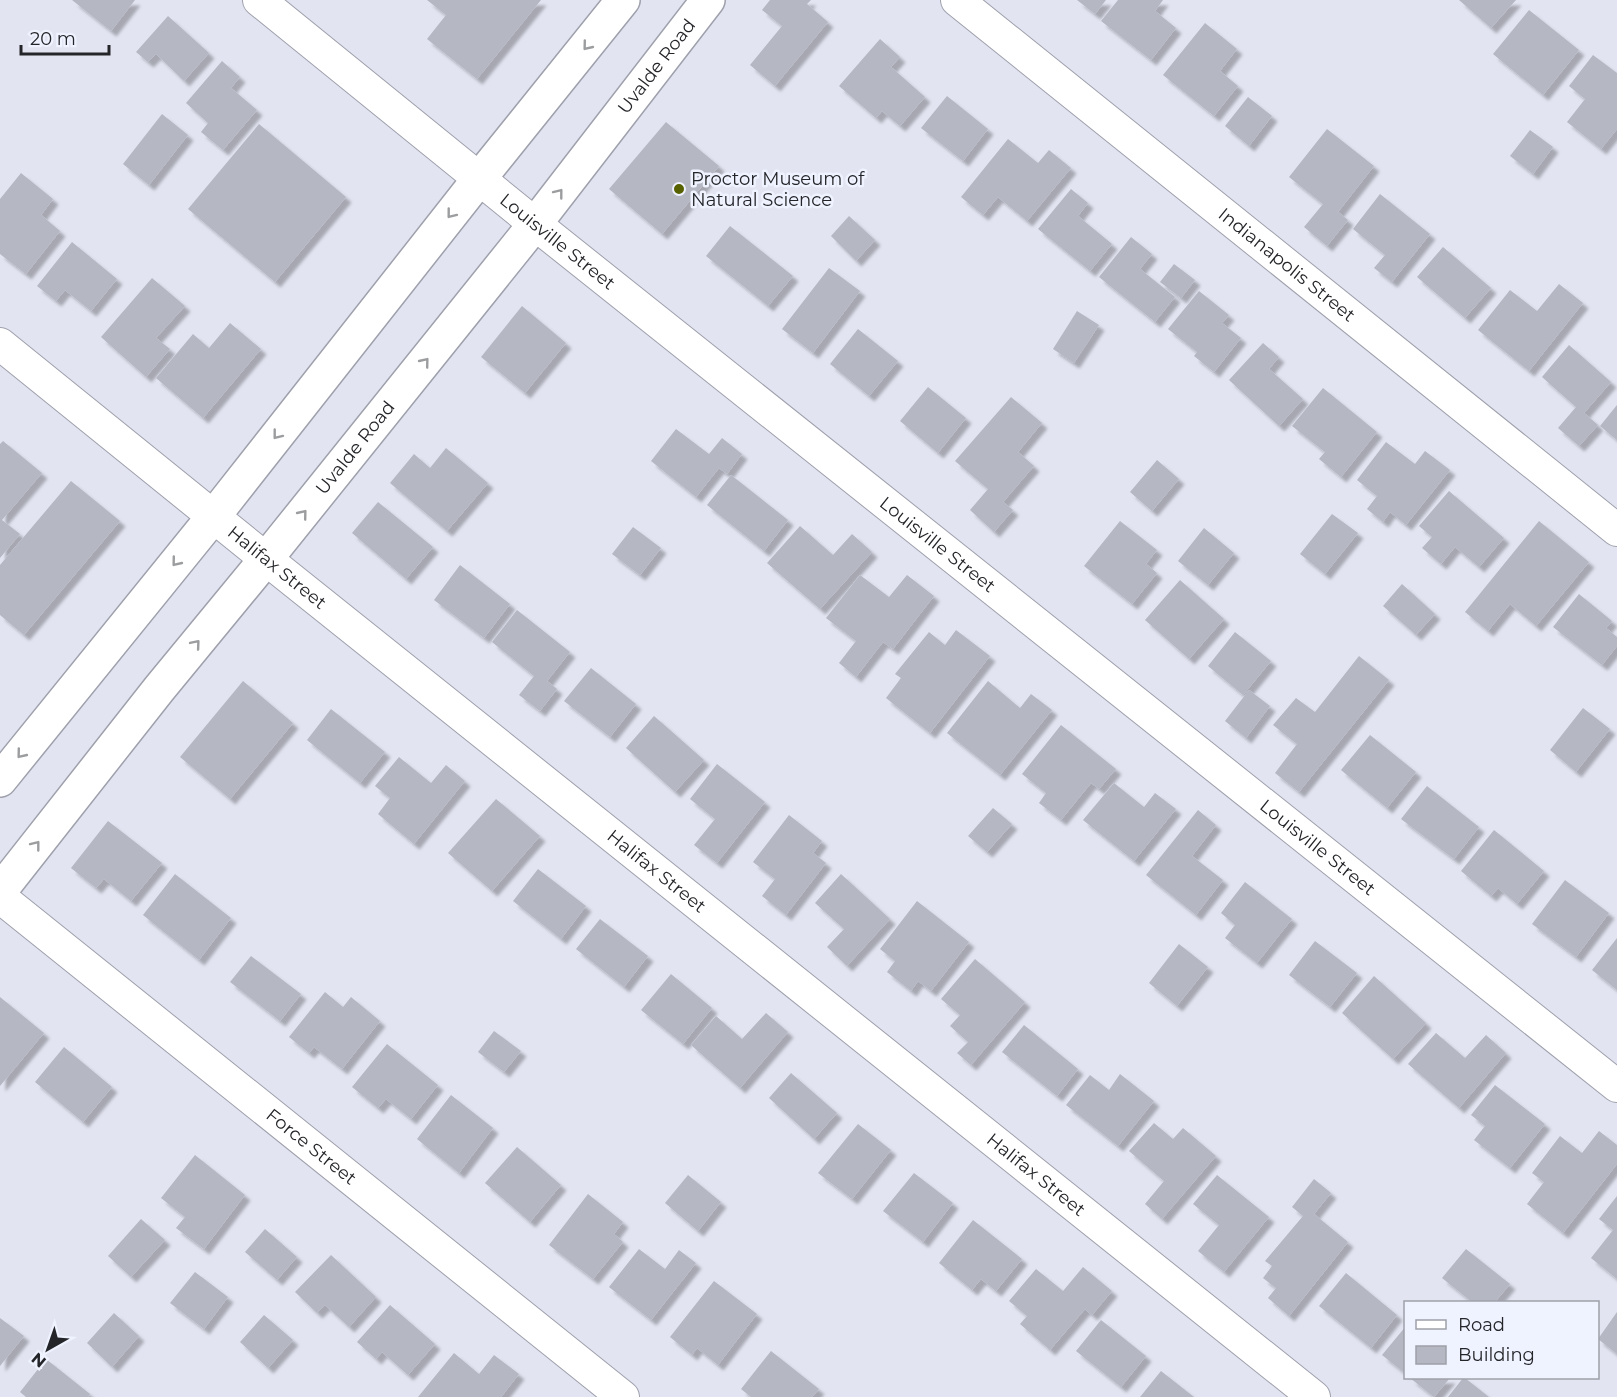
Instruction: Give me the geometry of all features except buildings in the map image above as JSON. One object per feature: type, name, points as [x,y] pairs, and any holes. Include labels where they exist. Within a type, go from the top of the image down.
[{"type":"main road","points":[[0,780],[213,517],[623,0]]},
{"type":"main road","name":"Uvalde Road","points":[[0,891],[159,689],[535,224],[708,0]]},
{"type":"street","name":"Louisville Street","points":[[259,0],[535,224],[1617,1086]]},
{"type":"street","name":"Indianapolis Street","points":[[957,0],[1617,530]]},
{"type":"street","name":"Halifax Street","points":[[0,344],[213,517],[1314,1397]]},
{"type":"street","name":"Force Street","points":[[0,897],[623,1397]]},
{"type":"place","name":"Proctor Museum of Natural Science","points":[[679,189]]}]
